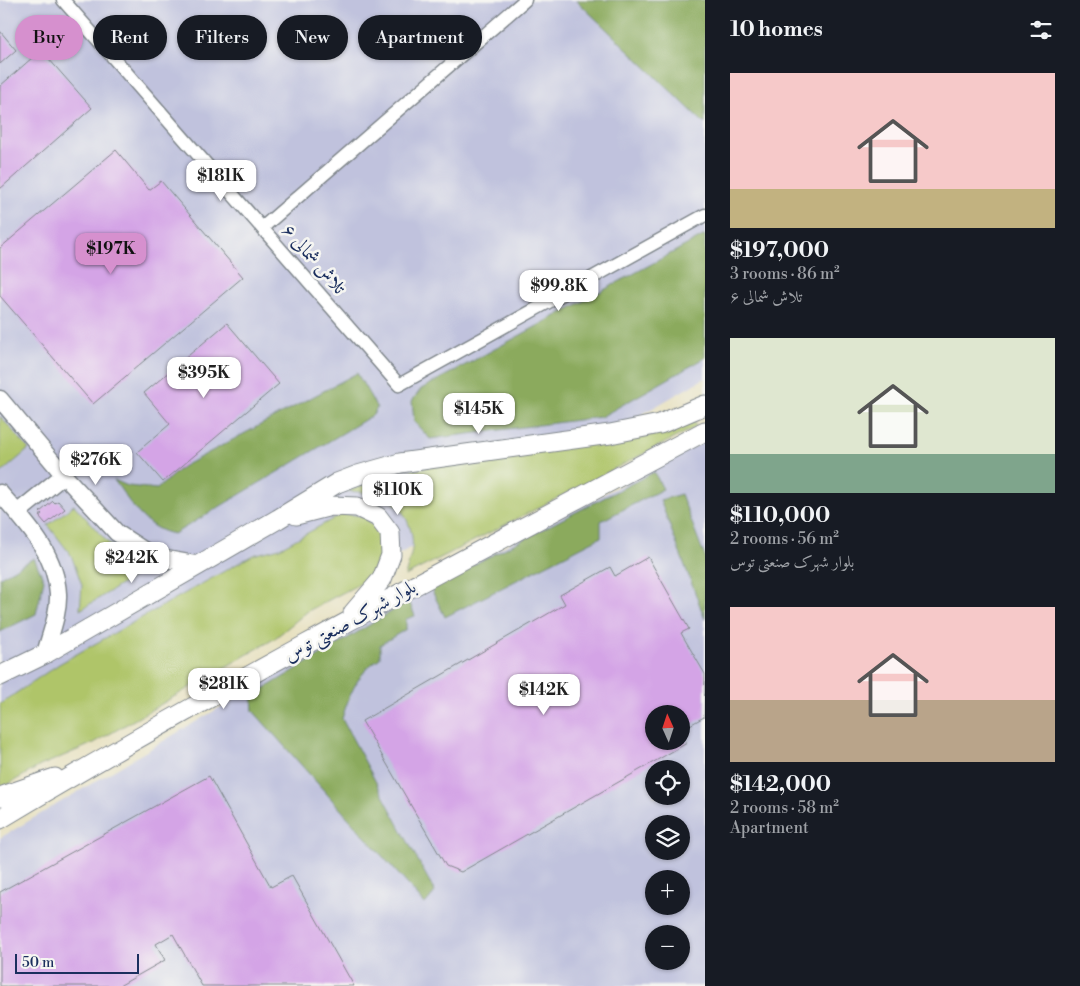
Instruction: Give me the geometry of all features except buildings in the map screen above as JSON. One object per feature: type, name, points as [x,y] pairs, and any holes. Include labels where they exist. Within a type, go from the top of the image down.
[{"type":"main road","points":[[0,676],[45,654],[200,565],[337,482],[400,463],[618,432],[660,424],[705,405]]},
{"type":"main road","name":"بلوار شهرک صنعتی توس","points":[[0,819],[84,768],[346,621],[705,431]]},
{"type":"main road","points":[[278,519],[331,506],[357,507],[378,517],[390,533],[391,555],[382,579],[346,621]]},
{"type":"main road","points":[[0,797],[84,768]]},
{"type":"street","name":"تلاش شمالی ۶","points":[[63,0],[399,385],[705,215]]},
{"type":"street","points":[[262,228],[525,0]]},
{"type":"street","points":[[0,399],[117,533],[145,551],[166,559],[200,565]]},
{"type":"street","points":[[17,512],[64,474]]},
{"type":"street","points":[[0,493],[36,535],[54,569],[58,594],[56,617],[45,654]]},
{"type":"shaded area","points":[[0,0],[705,0],[705,378],[0,784]]},
{"type":"shaded area","points":[[705,441],[705,986],[0,986],[0,838],[401,600]]},
{"type":"green space","points":[[576,0],[705,0],[705,124]]},
{"type":"green space","points":[[705,235],[705,358],[601,417],[430,439],[414,422],[412,401],[421,389]]},
{"type":"green space","points":[[357,373],[377,408],[373,415],[174,534],[154,527],[146,521],[114,480],[128,486],[157,489],[182,467]]},
{"type":"green space","points":[[0,416],[29,449],[1,473],[0,472]]},
{"type":"green space","points":[[694,421],[696,427],[405,576],[411,556],[412,534],[402,512],[391,501],[380,495],[346,491],[403,472],[469,457],[642,438]]},
{"type":"green space","points":[[654,472],[663,489],[601,521],[601,537],[445,617],[430,587]]},
{"type":"green space","points":[[681,494],[705,557],[705,619],[660,500]]},
{"type":"green space","points":[[74,505],[114,549],[143,571],[80,610],[82,585],[71,555],[48,525]]},
{"type":"green space","points":[[342,514],[366,518],[376,528],[382,543],[382,558],[378,569],[365,581],[308,611],[274,639],[94,743],[40,766],[0,789],[0,704],[59,664],[253,555],[280,548]]},
{"type":"green space","points":[[34,558],[44,580],[36,614],[0,632],[0,577]]},
{"type":"green space","points":[[409,601],[415,616],[406,619],[406,629],[380,645],[380,658],[366,670],[355,685],[342,719],[435,892],[425,904],[253,711],[252,696]]}]
